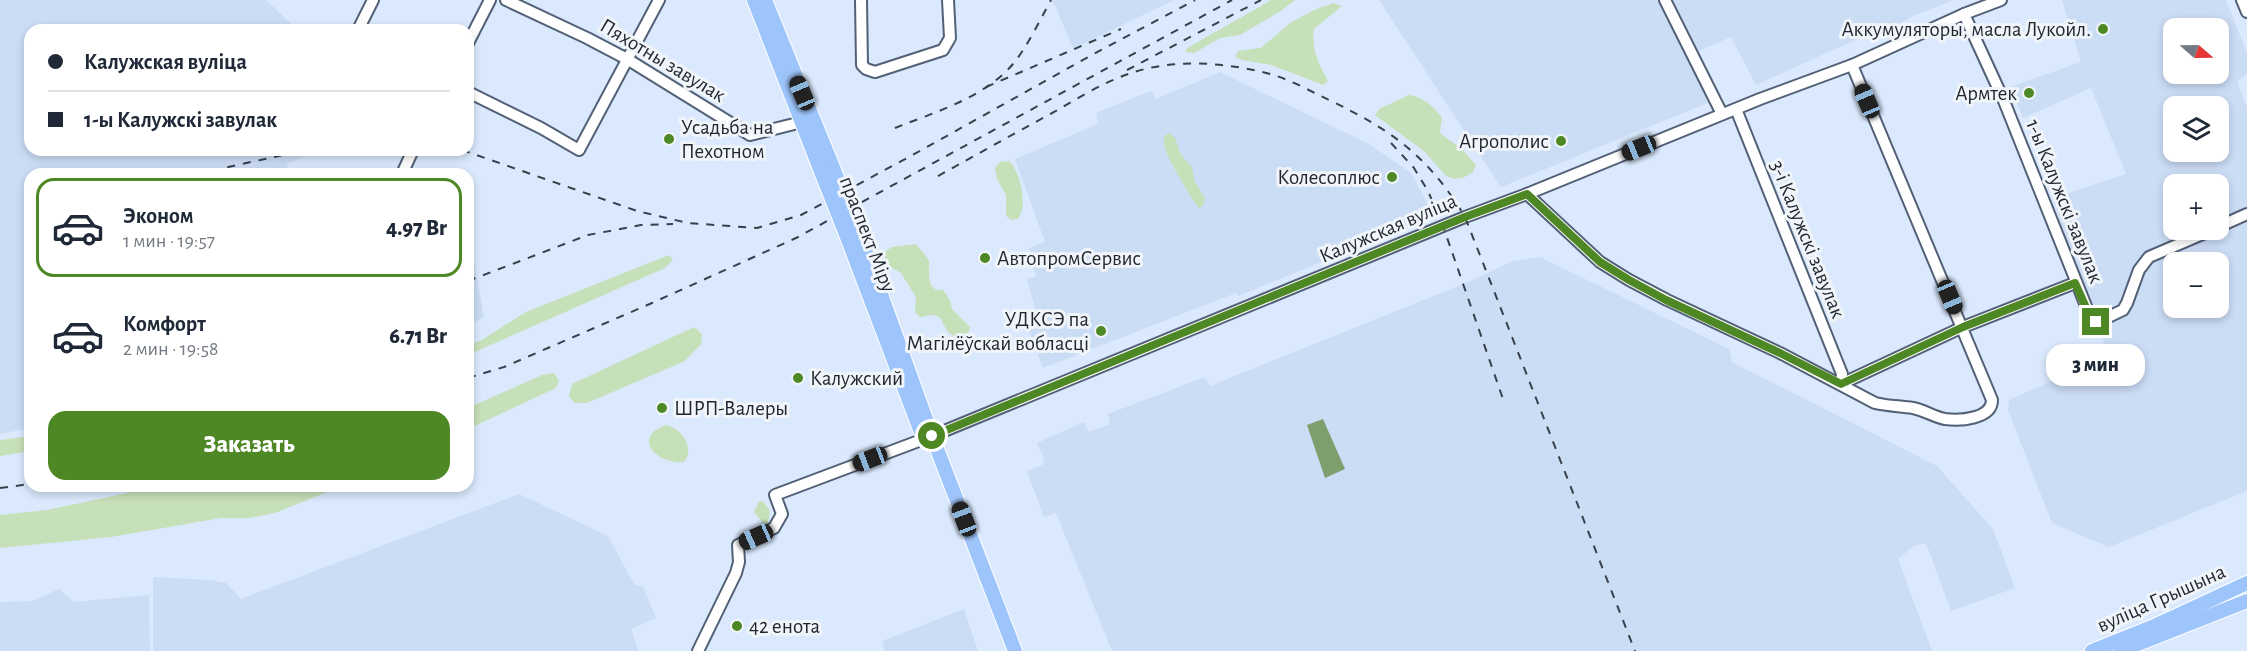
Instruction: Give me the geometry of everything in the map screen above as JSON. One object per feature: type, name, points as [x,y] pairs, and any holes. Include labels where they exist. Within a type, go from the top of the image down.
[{"type":"main road","name":"праспект Міру","points":[[754,0],[802,122],[828,172]]},
{"type":"main road","name":"праспект Міру","points":[[765,0],[1006,651]]},
{"type":"main road","name":"праспект Міру","points":[[928,438],[1015,651]]},
{"type":"main road","name":"вуліца Грышына","points":[[2092,651],[2247,584]]},
{"type":"main road","name":"вуліца Грышына","points":[[2120,651],[2247,601]]},
{"type":"street","points":[[361,24],[373,0]]},
{"type":"street","points":[[474,31],[490,0]]},
{"type":"street","name":"Пяхотны завулак","points":[[506,0],[627,59],[750,135],[802,122]]},
{"type":"street","points":[[474,95],[541,128],[579,150],[659,0]]},
{"type":"street","points":[[861,0],[862,64],[866,69],[875,72],[943,50],[950,38],[948,0]]},
{"type":"street","points":[[1665,0],[1722,114]]},
{"type":"street","name":"Калужская вуліца","points":[[698,651],[736,573],[739,562],[738,545],[774,528],[782,514],[775,495],[928,438],[1465,217],[1722,114],[1852,65],[1964,14],[2001,0]]},
{"type":"street","points":[[2242,0],[2247,12]]},
{"type":"street","name":"1-ы Калужскі завулак","points":[[1964,14],[2004,101],[2092,321],[2102,320],[2123,310],[2139,270],[2149,257],[2189,240]]},
{"type":"street","points":[[1527,194],[1600,262],[1666,300],[1780,353],[1875,403],[1892,407],[1914,408],[1945,419],[1976,417],[1990,410],[1992,400],[1852,65]]},
{"type":"street","name":"3-і Калужскі завулак","points":[[1736,109],[1842,374],[1841,384]]},
{"type":"street","points":[[2229,222],[2247,214]]},
{"type":"street","points":[[1841,384],[1963,327],[2075,283]]},
{"type":"shaded area","points":[[0,0],[266,0],[292,24],[24,24],[24,156],[305,156],[287,164],[287,168],[24,168],[24,429],[0,434]]},
{"type":"shaded area","points":[[1050,0],[1174,0],[1073,49],[1055,5]]},
{"type":"shaded area","points":[[1271,0],[1295,0],[1240,35],[1220,38],[1194,53],[1186,52],[1186,49]]},
{"type":"shaded area","points":[[1379,0],[1657,0],[1710,102],[1501,187]]},
{"type":"shaded area","points":[[1670,0],[1954,0],[1915,15],[1882,34],[1880,30],[1756,85],[1731,37],[1694,53]]},
{"type":"shaded area","points":[[2062,0],[2226,0],[2247,53],[2247,74],[2237,82],[2247,107],[2247,491],[2109,547],[2052,523],[2008,410],[2009,400],[2093,363],[2104,342],[2078,277],[2053,198],[2126,174],[2091,88],[2023,118],[2010,87],[2081,62]]},
{"type":"shaded area","points":[[1333,3],[1342,6],[1314,29],[1313,37],[1319,63],[1328,81],[1323,85],[1271,65],[1235,57],[1238,51],[1261,48],[1290,23]]},
{"type":"shaded area","points":[[1220,72],[1369,144],[1411,173],[1434,216],[1238,296],[1236,293],[1043,368],[1027,326],[1038,320],[1027,279],[1036,276],[1029,248],[1045,242],[1015,159],[1098,124],[1096,113],[1151,91],[1156,99]]},
{"type":"shaded area","points":[[1409,95],[1423,100],[1439,114],[1442,118],[1441,134],[1462,149],[1476,165],[1473,172],[1463,178],[1454,179],[1445,175],[1425,152],[1375,115],[1379,109]]},
{"type":"shaded area","points":[[1169,133],[1175,138],[1181,155],[1192,167],[1194,180],[1205,198],[1203,206],[1199,208],[1179,177],[1166,150],[1164,139]]},
{"type":"shaded area","points":[[1009,161],[1018,177],[1023,198],[1022,210],[1018,219],[1011,220],[1006,216],[1006,195],[997,179],[995,168],[1000,162]]},
{"type":"shaded area","points":[[916,244],[929,260],[931,285],[936,290],[943,290],[950,300],[952,309],[970,327],[968,334],[958,337],[950,334],[940,317],[933,315],[920,317],[915,312],[916,297],[901,273],[887,265],[886,251],[892,247]]},
{"type":"shaded area","points":[[669,255],[673,260],[665,268],[474,352],[474,342],[526,312]]},
{"type":"shaded area","points":[[1540,257],[1729,349],[1732,362],[1937,466],[1993,529],[2015,588],[1951,611],[1926,543],[1914,546],[1898,559],[1932,651],[1112,651],[1056,513],[1044,517],[1027,471],[1042,465],[1044,459],[1037,443],[1084,422],[1089,432],[1110,424],[1108,414],[1205,377],[1210,386],[1473,280],[1513,261]]},
{"type":"shaded area","points":[[474,261],[484,318],[474,322]]},
{"type":"shaded area","points":[[694,327],[702,334],[701,344],[685,361],[587,403],[575,403],[569,396],[572,384]]},
{"type":"shaded area","points":[[554,373],[559,381],[556,388],[474,426],[474,405],[542,375]]},
{"type":"shaded area","points":[[1323,419],[1345,469],[1325,478],[1307,425]]},
{"type":"shaded area","points":[[666,425],[677,430],[685,440],[688,451],[684,462],[665,459],[652,450],[649,443],[650,437],[655,430]]},
{"type":"shaded area","points":[[24,437],[24,452],[0,456],[0,440]]},
{"type":"shaded area","points":[[132,492],[327,492],[275,513],[250,518],[221,518],[111,537],[0,548],[0,515],[47,510]]},
{"type":"shaded area","points":[[519,494],[608,536],[634,584],[643,587],[656,618],[631,629],[638,651],[153,651],[153,577],[226,583],[241,599]]},
{"type":"shaded area","points":[[759,501],[763,501],[770,511],[768,523],[764,524],[754,512]]},
{"type":"shaded area","points":[[59,589],[74,602],[149,595],[150,651],[0,651],[0,602],[33,601]]},
{"type":"shaded area","points":[[964,609],[978,651],[885,651],[882,641]]},
{"type":"railway","points":[[895,128],[958,103],[1001,76],[1023,50],[1051,0]]},
{"type":"railway","points":[[474,154],[637,211],[688,223],[757,228],[801,215],[1195,0]]},
{"type":"railway","points":[[474,376],[504,367],[796,238],[1232,0]]},
{"type":"railway","points":[[1127,70],[1261,0]]},
{"type":"railway","points":[[986,87],[1121,29]]},
{"type":"railway","points":[[938,176],[1111,81],[1147,69],[1180,64],[1230,66],[1280,77],[1351,111],[1390,134],[1423,162],[1465,217],[1635,651]]},
{"type":"railway","points":[[1391,143],[1414,168],[1428,191],[1443,226],[1503,399]]},
{"type":"railway","points":[[224,168],[278,156]]},
{"type":"railway","points":[[474,279],[588,235],[641,225],[673,224]]},
{"type":"railway","points":[[0,488],[24,485]]},
{"type":"place","name":"Аккумуляторы, масла Лукойл.","points":[[2103,29]]},
{"type":"place","name":"Армтек","points":[[2029,93]]},
{"type":"place","name":"Усадьба на Пехотном","points":[[669,139]]},
{"type":"place","name":"Агрополис","points":[[1561,141]]},
{"type":"place","name":"Колесоплюс","points":[[1392,177]]},
{"type":"place","name":"АвтопромСервис","points":[[985,258]]},
{"type":"place","name":"УДКСЭ па Магілёўскай вобласці","points":[[1101,331]]},
{"type":"place","name":"Калужский","points":[[798,378]]},
{"type":"place","name":"ШРП-Валеры","points":[[662,408]]},
{"type":"place","name":"42 енота","points":[[737,626]]},
{"type":"route","points":[[932,436],[1465,217],[1527,194],[1600,262],[1629,280],[1841,384],[1963,327],[2075,283],[2092,321],[2096,322]]}]
